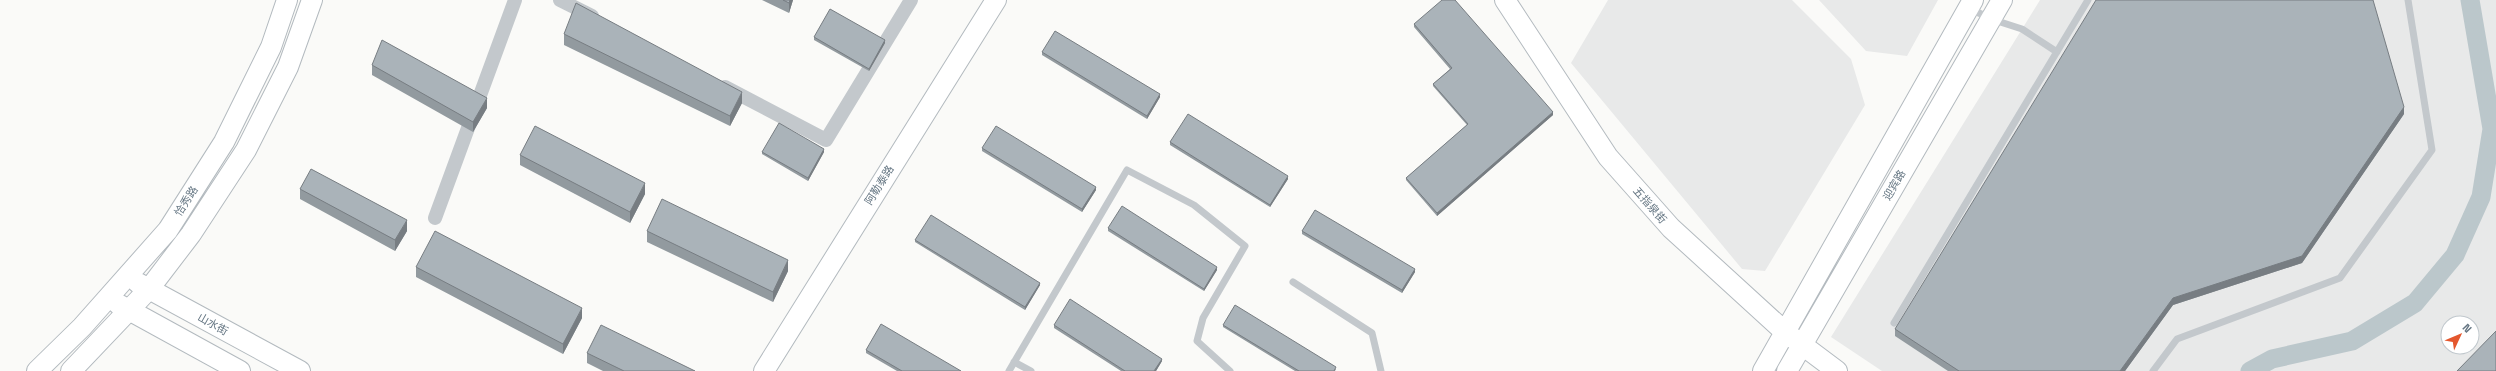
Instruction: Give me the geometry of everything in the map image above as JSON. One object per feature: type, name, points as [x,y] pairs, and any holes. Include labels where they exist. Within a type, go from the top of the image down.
[{"type":"main road","name":"恰秀路","points":[[37,371],[127,277],[168,230],[224,142],[271,46],[287,0]]},
{"type":"main road","name":"恰秀路","points":[[71,371],[149,289],[191,234],[246,150],[288,67],[312,0]]},
{"type":"main road","name":"阿勒泰路","points":[[764,371],[996,0]]},
{"type":"main road","name":"五指泉街","points":[[1505,0],[1608,158],[1671,228],[1801,346],[1837,371]]},
{"type":"main road","name":"迎宾路","points":[[1787,371],[2002,0]]},
{"type":"main road","name":"迎宾路","points":[[1763,371],[1971,4]]},
{"type":"main road","name":"山水街","points":[[127,277],[300,371]]},
{"type":"main road","points":[[107,298],[240,371]]},
{"type":"street","points":[[435,218],[515,0]]},
{"type":"street","points":[[560,0],[602,22]]},
{"type":"street","points":[[714,81],[826,140],[911,0]]},
{"type":"lane","points":[[1894,323],[2088,0]]},
{"type":"lane","points":[[2153,371],[2177,339],[2340,278],[2432,150],[2408,0]]},
{"type":"lane","points":[[1971,4],[1991,19],[2022,29],[2057,52]]},
{"type":"lane","points":[[1009,371],[1127,170],[1194,205],[1245,246],[1203,318],[1198,341],[1230,371]]},
{"type":"lane","points":[[1293,282],[1372,334],[1381,371]]},
{"type":"lane","points":[[1014,362],[1031,371]]},
{"type":"shaded area","points":[[1608,0],[1792,0],[1851,59],[1865,105],[1765,271],[1742,269],[1571,63]]},
{"type":"shaded area","points":[[1819,0],[1938,0],[1907,56],[1866,51]]},
{"type":"shaded area","points":[[2040,0],[2496,0],[2496,371],[1882,371],[1831,337]]},
{"type":"building","points":[[783,0],[790,0],[789,3]]},
{"type":"building","points":[[1442,0],[1455,0],[1553,112],[1437,213],[1406,178],[1468,124],[1433,84],[1452,68],[1414,24]]},
{"type":"building","points":[[2096,0],[2373,0],[2404,107],[2302,256],[2173,298],[2120,371],[1959,371],[1895,329]]},
{"type":"building","points":[[576,3],[742,92],[730,116],[564,34]]},
{"type":"building","points":[[830,9],[885,40],[869,69],[814,37]]},
{"type":"building","points":[[1055,31],[1160,94],[1147,116],[1042,52]]},
{"type":"building","points":[[382,40],[487,98],[473,122],[372,65]]},
{"type":"building","points":[[1188,114],[1288,176],[1270,205],[1170,142]]},
{"type":"building","points":[[779,123],[824,149],[808,178],[762,152]]},
{"type":"building","points":[[535,126],[645,183],[630,212],[520,155]]},
{"type":"building","points":[[996,126],[1096,187],[1082,209],[982,148]]},
{"type":"building","points":[[311,169],[407,220],[395,240],[300,189]]},
{"type":"building","points":[[662,199],[788,260],[773,292],[647,231]]},
{"type":"building","points":[[1122,206],[1217,267],[1204,289],[1108,228]]},
{"type":"building","points":[[1315,210],[1415,269],[1402,290],[1302,231]]},
{"type":"building","points":[[931,215],[1040,283],[1025,307],[915,240]]},
{"type":"building","points":[[435,231],[582,308],[563,344],[416,267]]},
{"type":"building","points":[[1070,299],[1162,359],[1154,371],[1125,371],[1054,325]]},
{"type":"building","points":[[1235,305],[1336,367],[1334,371],[1299,371],[1223,325]]},
{"type":"building","points":[[881,324],[961,371],[902,371],[866,350]]},
{"type":"building","points":[[601,325],[695,371],[624,371],[587,353]]},
{"type":"building","points":[[2496,331],[2496,371],[2457,371],[2473,355],[2480,355],[2480,347]]},
{"type":"waterway","points":[[2250,371],[2272,359],[2352,341],[2415,303],[2455,255],[2481,197],[2492,129],[2470,0]]}]
